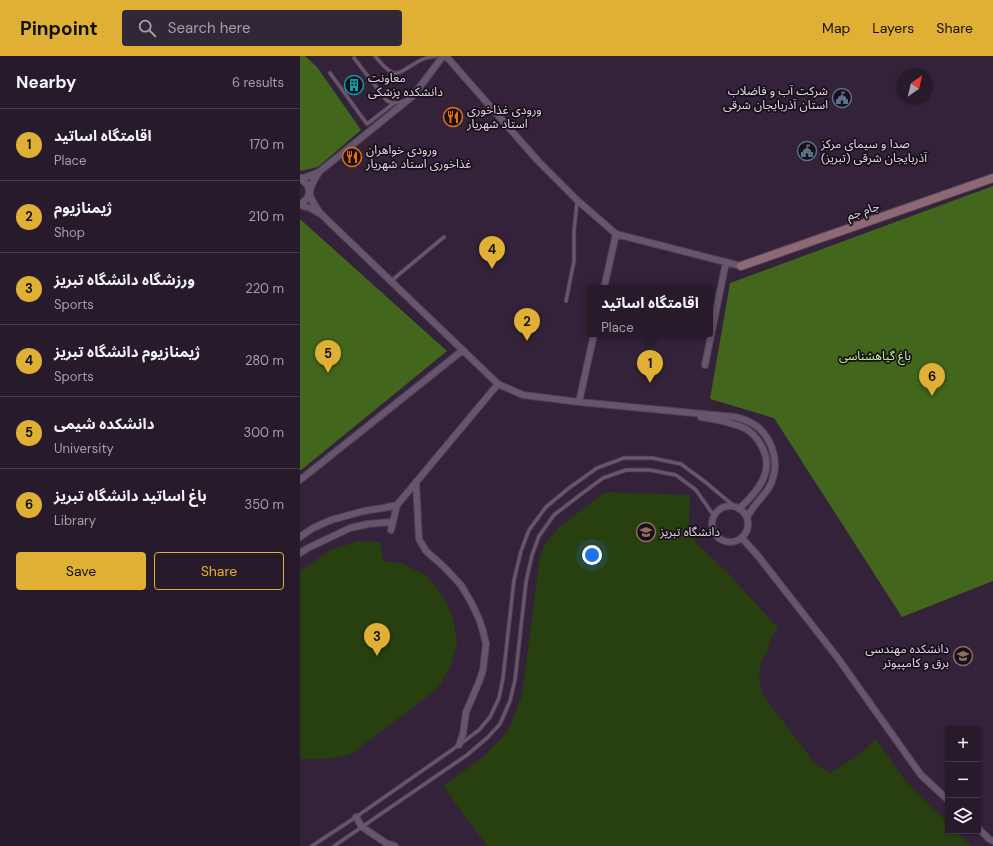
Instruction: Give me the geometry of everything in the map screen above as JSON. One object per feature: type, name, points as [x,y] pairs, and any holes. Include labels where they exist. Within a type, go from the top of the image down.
[{"type":"street","points":[[300,179],[319,172],[413,96],[444,56],[538,161],[616,234],[741,266]]},
{"type":"street","points":[[300,205],[307,199],[311,184],[319,172]]},
{"type":"street","name":"جام جم","points":[[741,266],[993,178]]},
{"type":"street","points":[[300,179],[308,187],[315,206],[321,214],[498,384],[523,395],[735,417],[751,422],[763,431],[772,448],[776,465],[772,482],[747,517]]},
{"type":"street","points":[[300,205],[321,214]]},
{"type":"street","points":[[605,285],[616,234]]},
{"type":"street","points":[[713,326],[726,262]]},
{"type":"street","points":[[579,402],[593,337]]},
{"type":"street","points":[[705,365],[711,337]]},
{"type":"street","points":[[300,480],[463,350]]},
{"type":"street","points":[[391,530],[397,504],[498,384]]},
{"type":"street","points":[[680,411],[747,429],[756,437],[764,450],[767,465],[764,479],[760,488],[750,499],[736,508]]},
{"type":"street","points":[[416,482],[419,539],[426,551],[461,585],[472,602],[479,619],[486,644],[483,670],[466,712],[460,745]]},
{"type":"street","points":[[300,537],[313,528],[331,520],[397,504]]},
{"type":"street","points":[[728,506],[736,508],[747,517],[748,528],[746,534],[738,541],[727,542],[721,540],[717,537],[712,527],[714,516],[717,511],[722,508],[728,506]]},
{"type":"street","points":[[300,553],[350,528],[368,524],[393,522]]},
{"type":"street","points":[[742,538],[838,657],[921,775],[946,798]]},
{"type":"street","points":[[356,817],[362,827],[386,843],[395,846]]},
{"type":"street","points":[[981,831],[993,841]]},
{"type":"lane","points":[[376,56],[384,67],[391,73],[398,73],[406,70],[422,59],[436,56]]},
{"type":"lane","points":[[354,58],[387,101],[394,103],[402,102],[413,96]]},
{"type":"lane","points":[[330,73],[366,124],[394,103]]},
{"type":"lane","points":[[566,301],[574,261],[574,231],[578,200]]},
{"type":"lane","points":[[391,281],[444,237]]},
{"type":"lane","points":[[312,846],[460,745],[479,730],[490,717],[499,698],[503,678],[514,580],[521,551],[529,530],[546,507],[569,488],[597,468],[624,458],[652,458],[681,464],[704,480],[736,508]]},
{"type":"lane","points":[[334,846],[467,755],[488,738],[500,724],[510,702],[515,680],[526,582],[532,555],[539,536],[554,515],[603,478],[626,470],[650,470],[676,475],[696,490],[714,516]]},
{"type":"green space","points":[[300,56],[305,56],[317,67],[361,130],[318,167],[300,171]]},
{"type":"green space","name":"باغ گیاهشناسی","points":[[993,186],[993,581],[902,617],[774,418],[710,399],[730,283]]},
{"type":"green space","points":[[300,219],[447,351],[300,471]]},
{"type":"green space","points":[[605,492],[690,495],[689,526],[697,544],[727,572],[778,628],[771,638],[767,653],[761,661],[759,678],[763,695],[814,762],[830,773],[857,756],[876,739],[904,779],[945,820],[945,834],[959,834],[971,846],[487,846],[443,786],[485,755],[508,731],[522,695],[540,556],[546,543],[559,527]]},
{"type":"green space","points":[[359,541],[380,542],[383,561],[404,564],[427,576],[444,597],[453,618],[457,644],[450,668],[437,689],[350,755],[327,759],[301,759],[300,571],[332,549]]},
{"type":"place","name":"معاونت دانشکده پزشکی","points":[[354,85]]},
{"type":"place","name":"شرکت آب و فاضلاب استان آذربایجان شرقی","points":[[842,98]]},
{"type":"place","name":"ورودی غذاخوری استاد شهریار","points":[[453,117]]},
{"type":"place","name":"صدا و سیمای مرکز آذربایجان شرقی (تبریز)","points":[[807,151]]},
{"type":"place","name":"ورودی خواهران غذاخوری استاد شهریار","points":[[352,157]]},
{"type":"place","name":"ژیمنازیوم دانشگاه تبریز","points":[[492,269]]},
{"type":"place","name":"ژیمنازیوم","points":[[527,341]]},
{"type":"place","name":"دانشکده شیمی","points":[[328,373]]},
{"type":"place","name":"اقامتگاه اساتید","points":[[650,383]]},
{"type":"place","name":"باغ اساتید دانشگاه تبریز","points":[[932,396]]},
{"type":"place","name":"دانشگاه تبریز","points":[[646,532]]},
{"type":"place","name":"ورزشگاه دانشگاه تبریز","points":[[377,656]]},
{"type":"place","name":"دانشکده مهندسی برق و کامپیوتر","points":[[963,656]]}]
